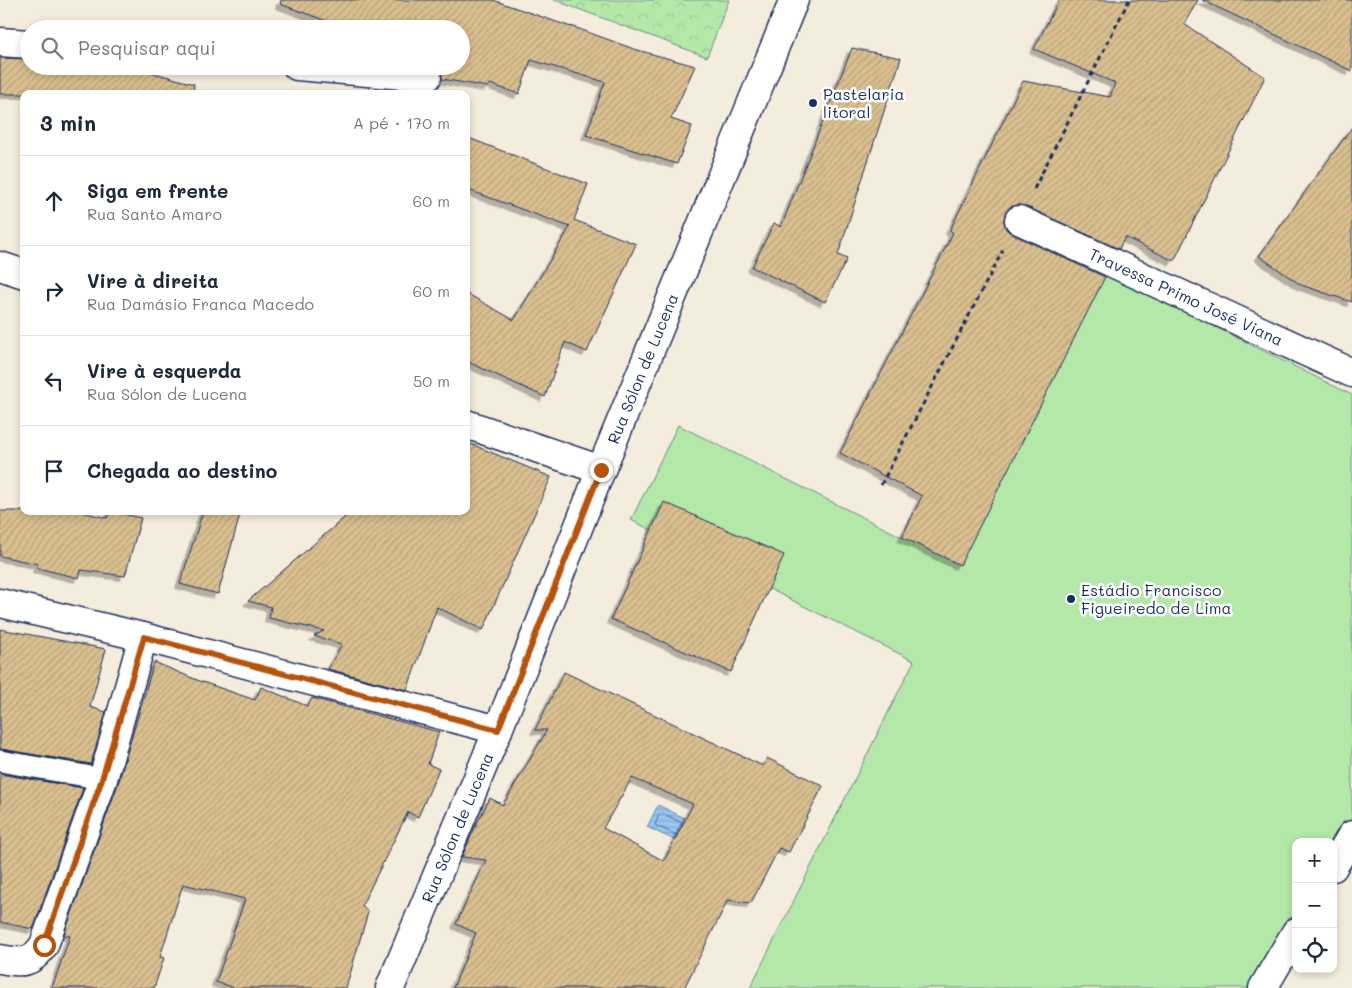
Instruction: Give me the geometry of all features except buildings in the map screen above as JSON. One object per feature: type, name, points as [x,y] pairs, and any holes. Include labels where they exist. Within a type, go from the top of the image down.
[{"type":"street","name":"Rua Sólon de Lucena","points":[[390,988],[498,730],[601,470],[794,0]]},
{"type":"street","points":[[0,42],[20,43]]},
{"type":"street","points":[[403,75],[427,77]]},
{"type":"street","name":"Travessa Primo José Viana","points":[[1019,220],[1352,373]]},
{"type":"street","points":[[0,266],[20,273]]},
{"type":"street","points":[[470,425],[601,470]]},
{"type":"street","points":[[0,603],[144,637],[498,730]]},
{"type":"street","points":[[0,959],[29,960],[36,957],[44,945],[102,779],[144,637]]},
{"type":"street","points":[[1337,861],[1352,835]]},
{"type":"street","points":[[1263,988],[1292,939]]},
{"type":"lane","points":[[0,761],[102,779]]},
{"type":"green space","points":[[554,0],[729,0],[707,57]]},
{"type":"green space","name":"Estádio Francisco Figueiredo de Lima","points":[[1049,244],[1352,395],[1352,827],[1337,839],[1292,838],[1292,946],[1271,988],[750,988],[914,661],[631,520],[678,425],[902,537]]},
{"type":"water","points":[[658,805],[699,825],[689,847],[647,827]]},
{"type":"place","name":"Pastelaria litoral","points":[[813,103]]},
{"type":"place","name":"Estádio Francisco Figueiredo de Lima","points":[[1071,599]]},
{"type":"route","points":[[44,945],[102,779],[144,637],[498,730],[601,470]]}]
